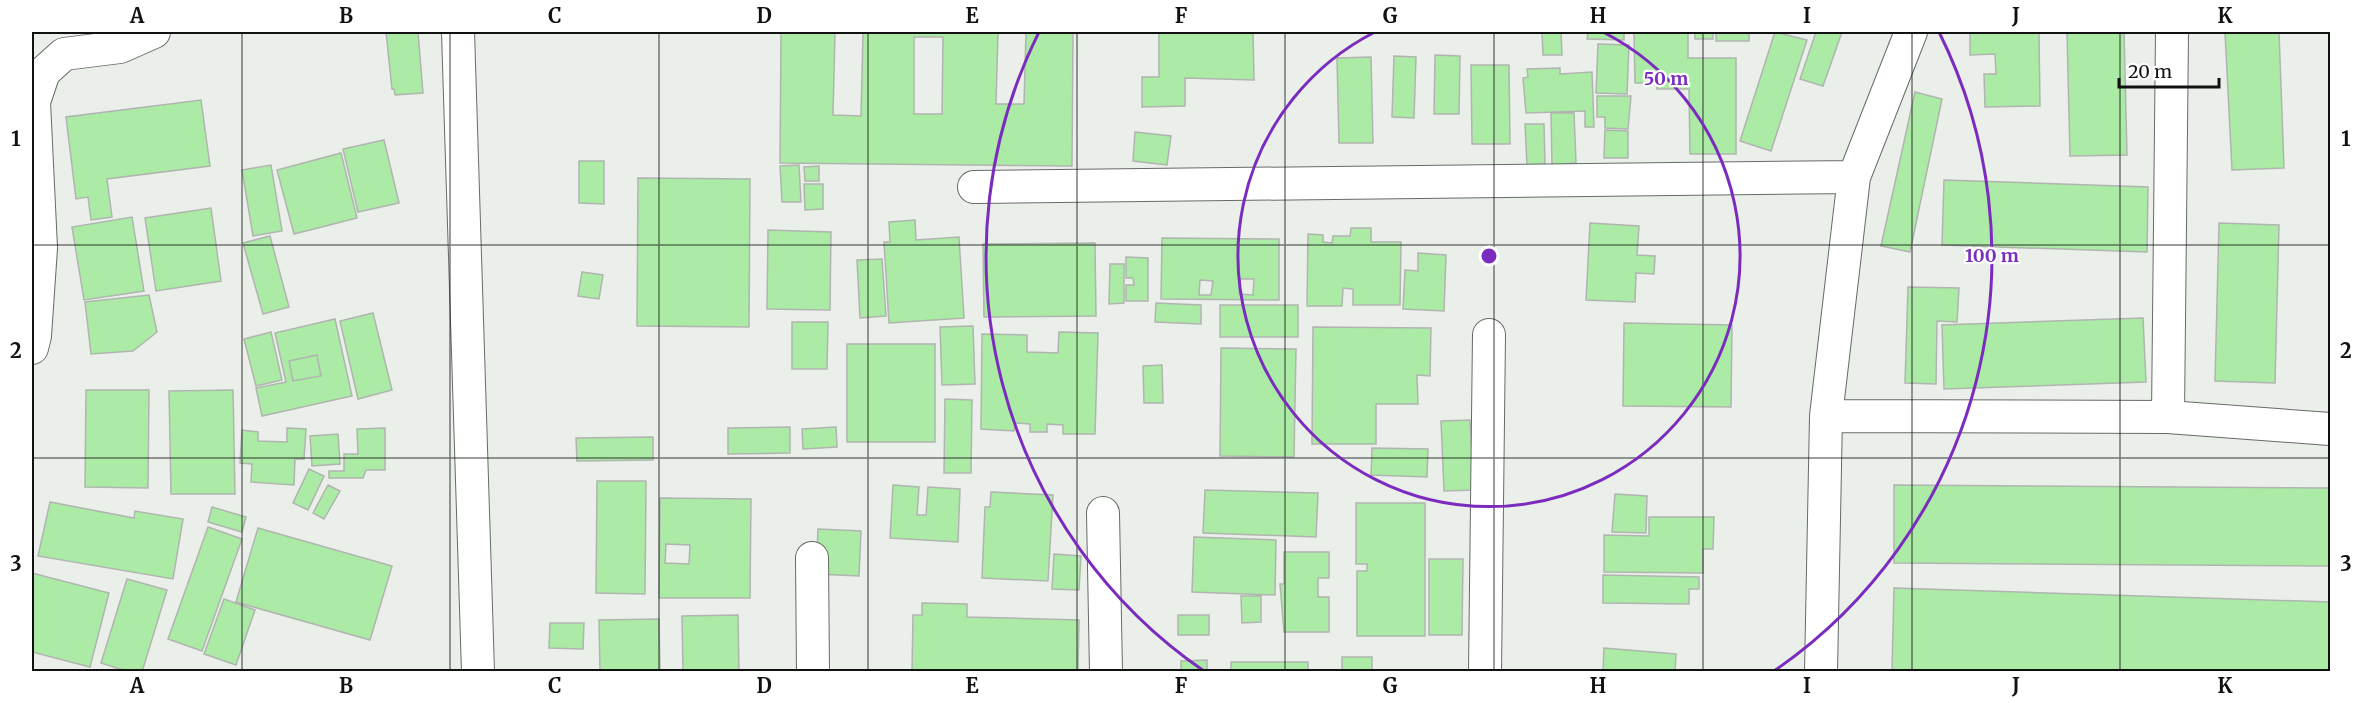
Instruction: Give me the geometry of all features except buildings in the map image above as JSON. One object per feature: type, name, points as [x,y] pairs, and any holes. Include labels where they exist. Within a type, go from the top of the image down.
[{"type":"street","points":[[32,348],[41,248],[34,102],[44,72],[64,54],[120,47],[154,32]]},
{"type":"street","points":[[458,32],[478,672]]},
{"type":"street","points":[[1821,672],[1826,416],[1854,177],[1911,32]]},
{"type":"street","points":[[2168,417],[2172,32]]},
{"type":"street","points":[[974,187],[1854,177]]},
{"type":"street","points":[[1485,672],[1489,335]]},
{"type":"street","points":[[1826,416],[2168,417],[2331,429]]},
{"type":"street","points":[[1103,513],[1106,672]]},
{"type":"street","points":[[812,558],[813,672]]}]
